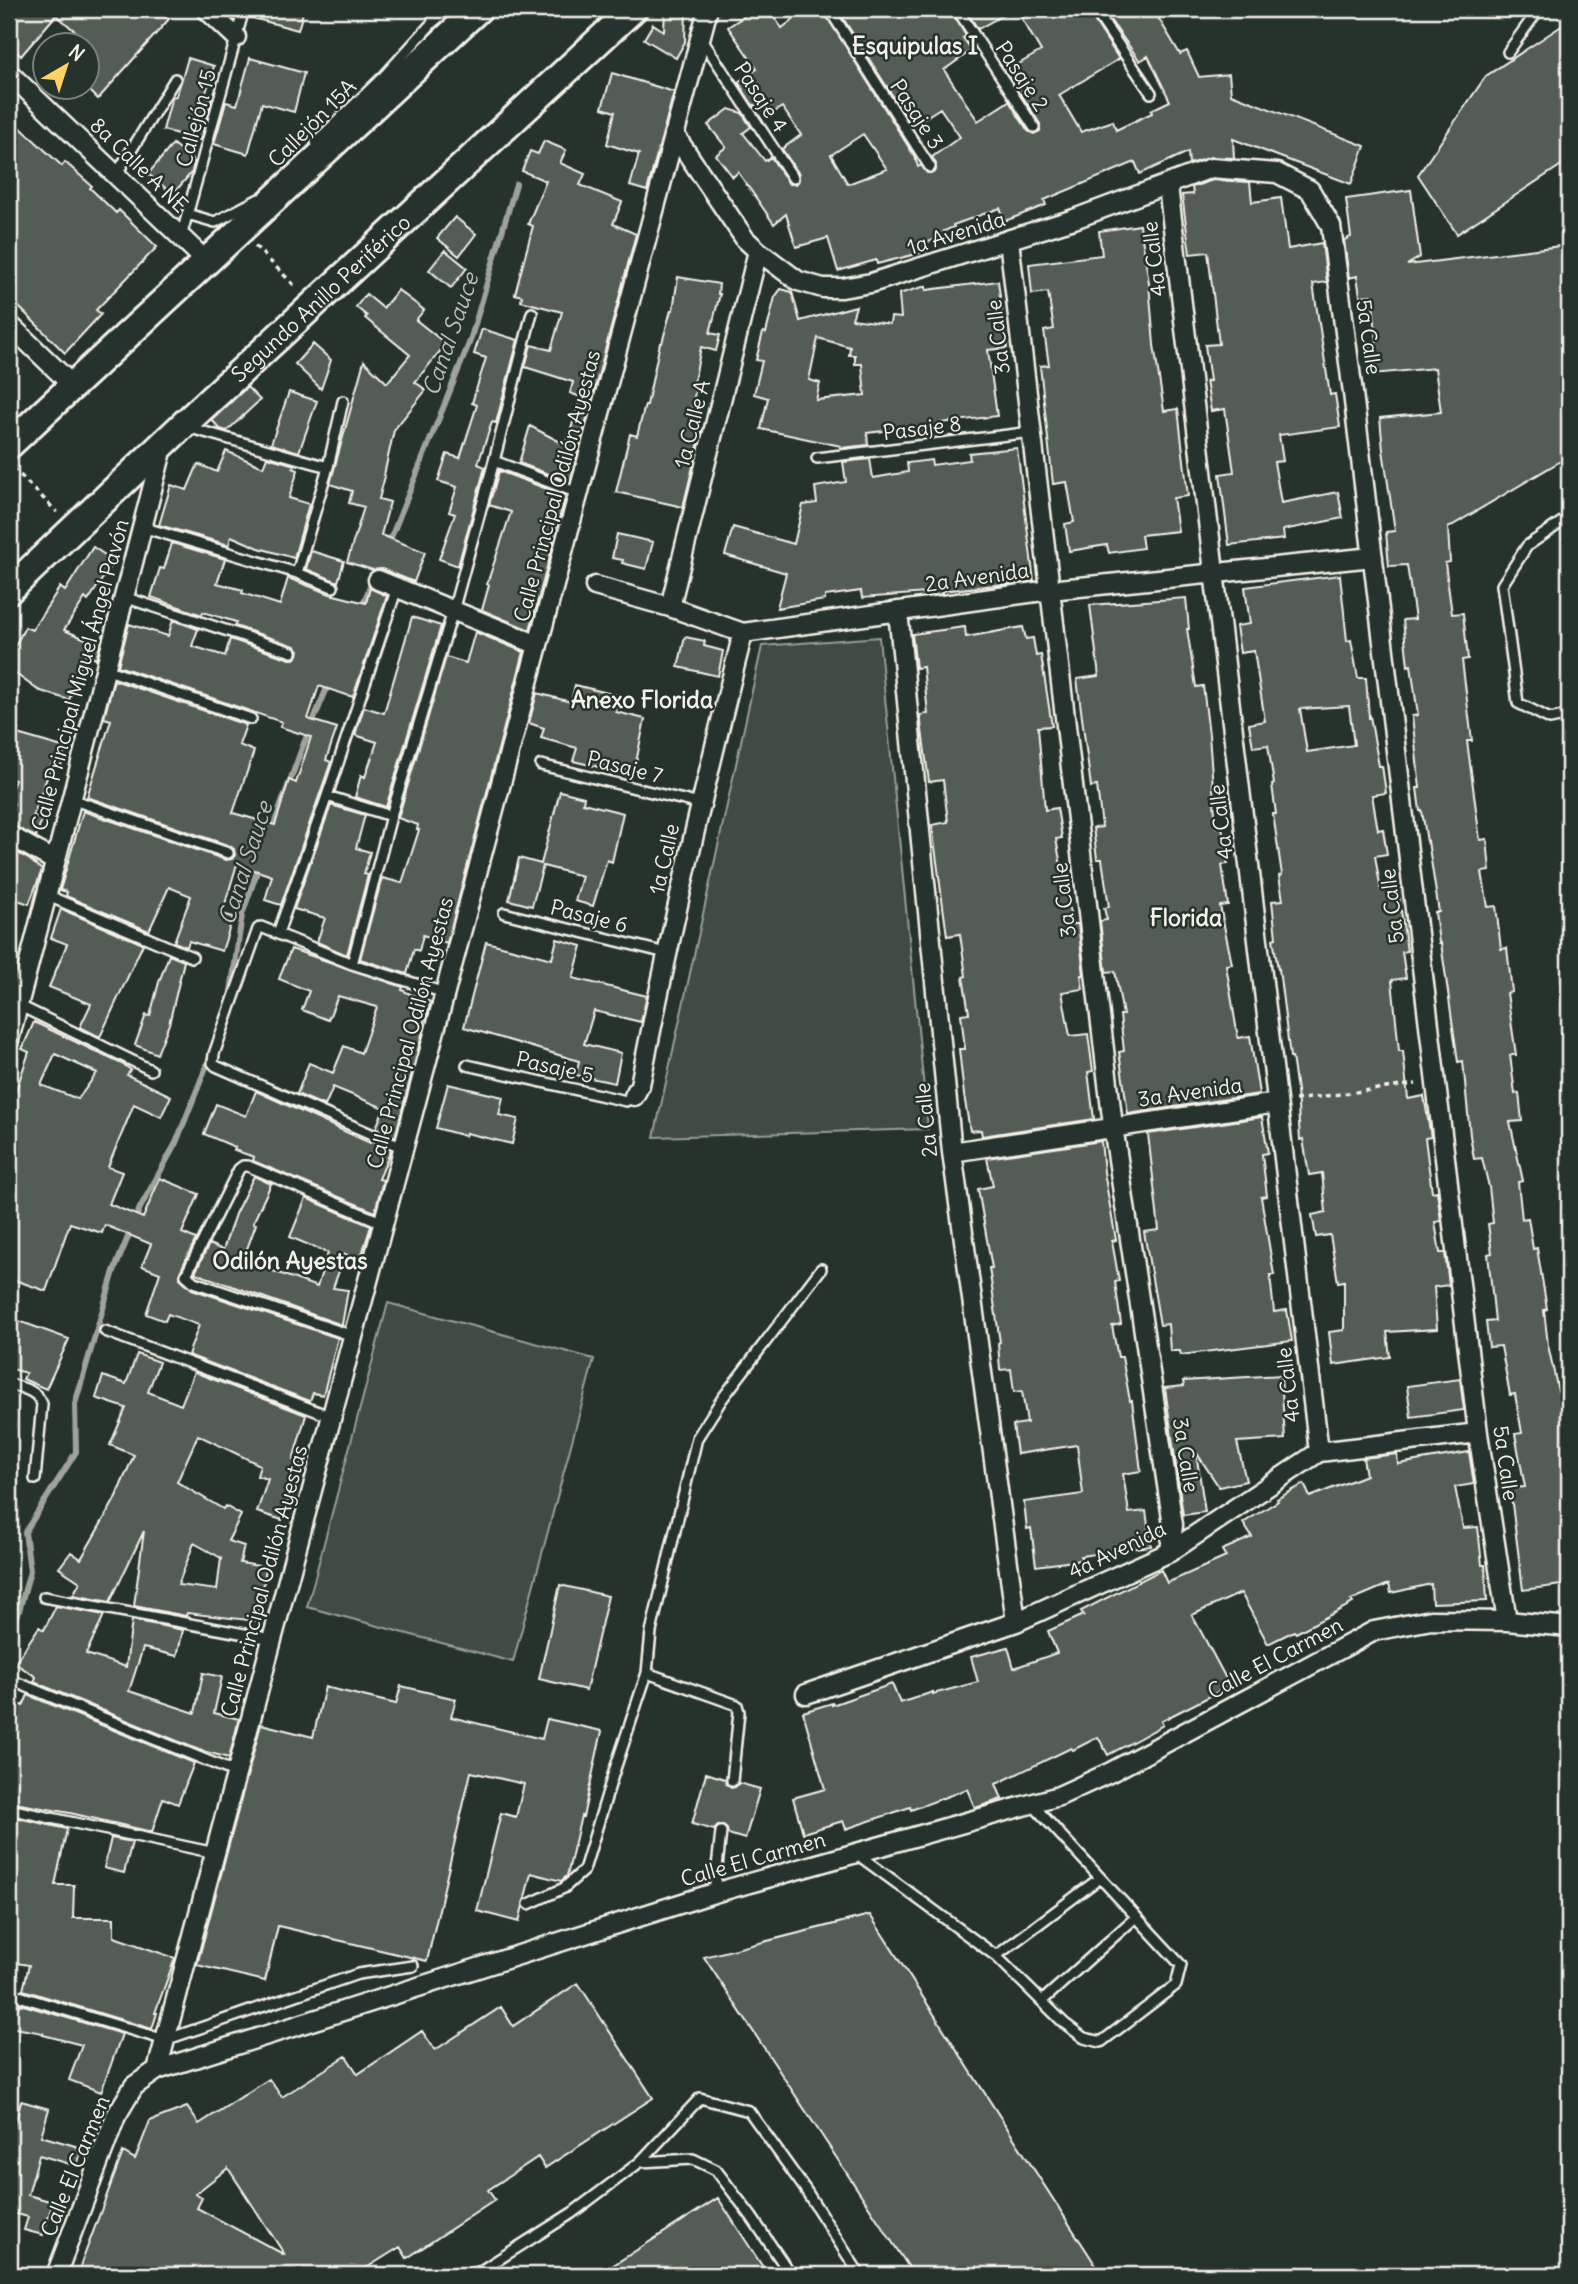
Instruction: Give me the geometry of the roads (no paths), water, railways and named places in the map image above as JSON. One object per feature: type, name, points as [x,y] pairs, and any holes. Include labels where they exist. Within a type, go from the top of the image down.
[{"type":"main road","points":[[9,444],[478,9]]},
{"type":"main road","name":"Segundo Anillo Periférico","points":[[9,590],[633,9]]},
{"type":"street","points":[[206,9],[236,37]]},
{"type":"street","name":"Calle Principal Odilón Ayestas","points":[[157,2070],[708,9]]},
{"type":"street","name":"8a Calle A NE","points":[[9,73],[207,262]]},
{"type":"street","name":"1a Avenida","points":[[674,134],[745,239],[797,281],[823,288],[871,283],[1009,240],[1168,186],[1211,168],[1277,173],[1310,190]]},
{"type":"street","name":"4a Calle","points":[[1168,186],[1319,1452]]},
{"type":"street","name":"5a Calle","points":[[1310,190],[1331,226],[1478,1433],[1507,1621]]},
{"type":"street","name":"3a Calle","points":[[1009,240],[1113,1126],[1173,1525],[1170,1552]]},
{"type":"street","name":"1a Calle A","points":[[670,607],[758,251]]},
{"type":"street","points":[[9,324],[72,385]]},
{"type":"street","name":"Calle Principal Miguel Ángel Pavón","points":[[9,1040],[142,527],[173,435]]},
{"type":"street","name":"2a Avenida","points":[[595,586],[670,607],[743,633],[1050,590],[1373,557]]},
{"type":"street","points":[[378,580],[538,645]]},
{"type":"street","name":"2a Calle","points":[[898,611],[952,1152],[1016,1622]]},
{"type":"street","name":"1a Calle","points":[[635,1096],[640,1085],[666,953],[700,804],[743,633]]},
{"type":"street","points":[[9,835],[55,861]]},
{"type":"street","name":"3a Avenida","points":[[952,1152],[1277,1103]]},
{"type":"street","name":"4a Avenida","points":[[806,1694],[1016,1622],[1170,1552],[1319,1452],[1478,1433]]},
{"type":"street","name":"Calle El Carmen","points":[[56,2275],[116,2116],[134,2085],[157,2070],[714,1893],[1059,1796],[1111,1772],[1374,1630],[1431,1620],[1507,1621],[1569,1627]]},
{"type":"lane","name":"Callejón 15","points":[[181,237],[244,9]]},
{"type":"lane","points":[[432,9],[433,23]]},
{"type":"lane","name":"Callejón 15A","points":[[309,149],[449,9]]},
{"type":"lane","name":"Pasaje 3","points":[[829,9],[930,167]]},
{"type":"lane","name":"Pasaje 2","points":[[957,9],[1034,127]]},
{"type":"lane","points":[[1094,9],[1151,93]]},
{"type":"lane","points":[[1508,52],[1539,9]]},
{"type":"lane","name":"Pasaje 4","points":[[700,36],[793,178]]},
{"type":"lane","points":[[116,175],[175,79]]},
{"type":"lane","name":"Callejón 15A","points":[[187,214],[215,222],[267,195],[292,167]]},
{"type":"lane","points":[[352,964],[391,816],[453,611],[532,313]]},
{"type":"lane","points":[[297,573],[328,467],[343,401]]},
{"type":"lane","name":"Pasaje 8","points":[[817,458],[1032,432]]},
{"type":"lane","points":[[173,435],[328,467]]},
{"type":"lane","points":[[494,461],[578,493]]},
{"type":"lane","points":[[1569,517],[1527,546],[1502,585],[1518,703],[1550,719],[1569,715]]},
{"type":"lane","points":[[142,527],[297,573],[333,587]]},
{"type":"lane","points":[[278,933],[397,588]]},
{"type":"lane","points":[[124,597],[292,652]]},
{"type":"lane","points":[[105,669],[251,719]]},
{"type":"lane","name":"Pasaje 7","points":[[541,765],[700,804]]},
{"type":"lane","points":[[327,796],[391,816]]},
{"type":"lane","points":[[71,799],[228,853]]},
{"type":"lane","points":[[46,895],[192,957]]},
{"type":"lane","name":"Pasaje 6","points":[[504,913],[666,953]]},
{"type":"lane","points":[[403,1148],[213,1063],[258,929],[264,926],[352,964],[445,993]]},
{"type":"lane","points":[[18,1005],[151,1070]]},
{"type":"lane","name":"Pasaje 5","points":[[467,1065],[626,1101],[635,1096]]},
{"type":"lane","points":[[353,1336],[194,1282],[186,1275],[239,1169],[243,1166],[383,1223]]},
{"type":"lane","points":[[529,1904],[564,1888],[584,1870],[612,1775],[647,1673],[651,1632],[697,1438],[722,1399],[821,1269]]},
{"type":"lane","points":[[105,1331],[332,1417]]},
{"type":"lane","points":[[9,1384],[30,1391],[39,1397],[42,1404],[35,1479]]},
{"type":"lane","points":[[44,1597],[272,1639]]},
{"type":"lane","points":[[647,1673],[737,1705],[739,1712],[732,1781]]},
{"type":"lane","points":[[13,1681],[237,1773]]},
{"type":"lane","points":[[856,1853],[996,1956],[1084,2038],[1101,2042],[1176,1985],[1181,1965],[1032,1804]]},
{"type":"lane","points":[[9,1809],[215,1853]]},
{"type":"lane","points":[[714,1893],[722,1832]]},
{"type":"lane","points":[[996,1956],[1100,1878]]},
{"type":"lane","points":[[1042,2001],[1136,1917]]},
{"type":"lane","points":[[9,1993],[165,2040],[358,1975],[413,1966]]},
{"type":"lane","points":[[474,2275],[572,2213],[640,2162],[700,2098],[750,2112],[805,2189],[860,2275]]},
{"type":"lane","points":[[640,2162],[693,2160],[716,2170],[791,2275]]},
{"type":"waterway","name":"Canal Sauce","points":[[388,545],[470,341],[516,184]]},
{"type":"waterway","name":"Canal Sauce","points":[[361,609],[374,577]]},
{"type":"waterway","name":"Canal Sauce","points":[[272,830],[329,683]]},
{"type":"waterway","name":"Canal Sauce","points":[[230,999],[242,915],[260,863]]},
{"type":"waterway","name":"Canal Sauce","points":[[9,1630],[19,1611],[30,1571],[25,1532],[76,1452],[75,1404],[114,1271],[140,1208],[176,1143],[212,1052]]},
{"type":"district","name":"Esquipulas I","points":[[915,45]]},
{"type":"district","name":"Anexo Florida","points":[[642,699]]},
{"type":"district","name":"Florida","points":[[1186,917]]},
{"type":"district","name":"Odilón Ayestas","points":[[290,1260]]}]
